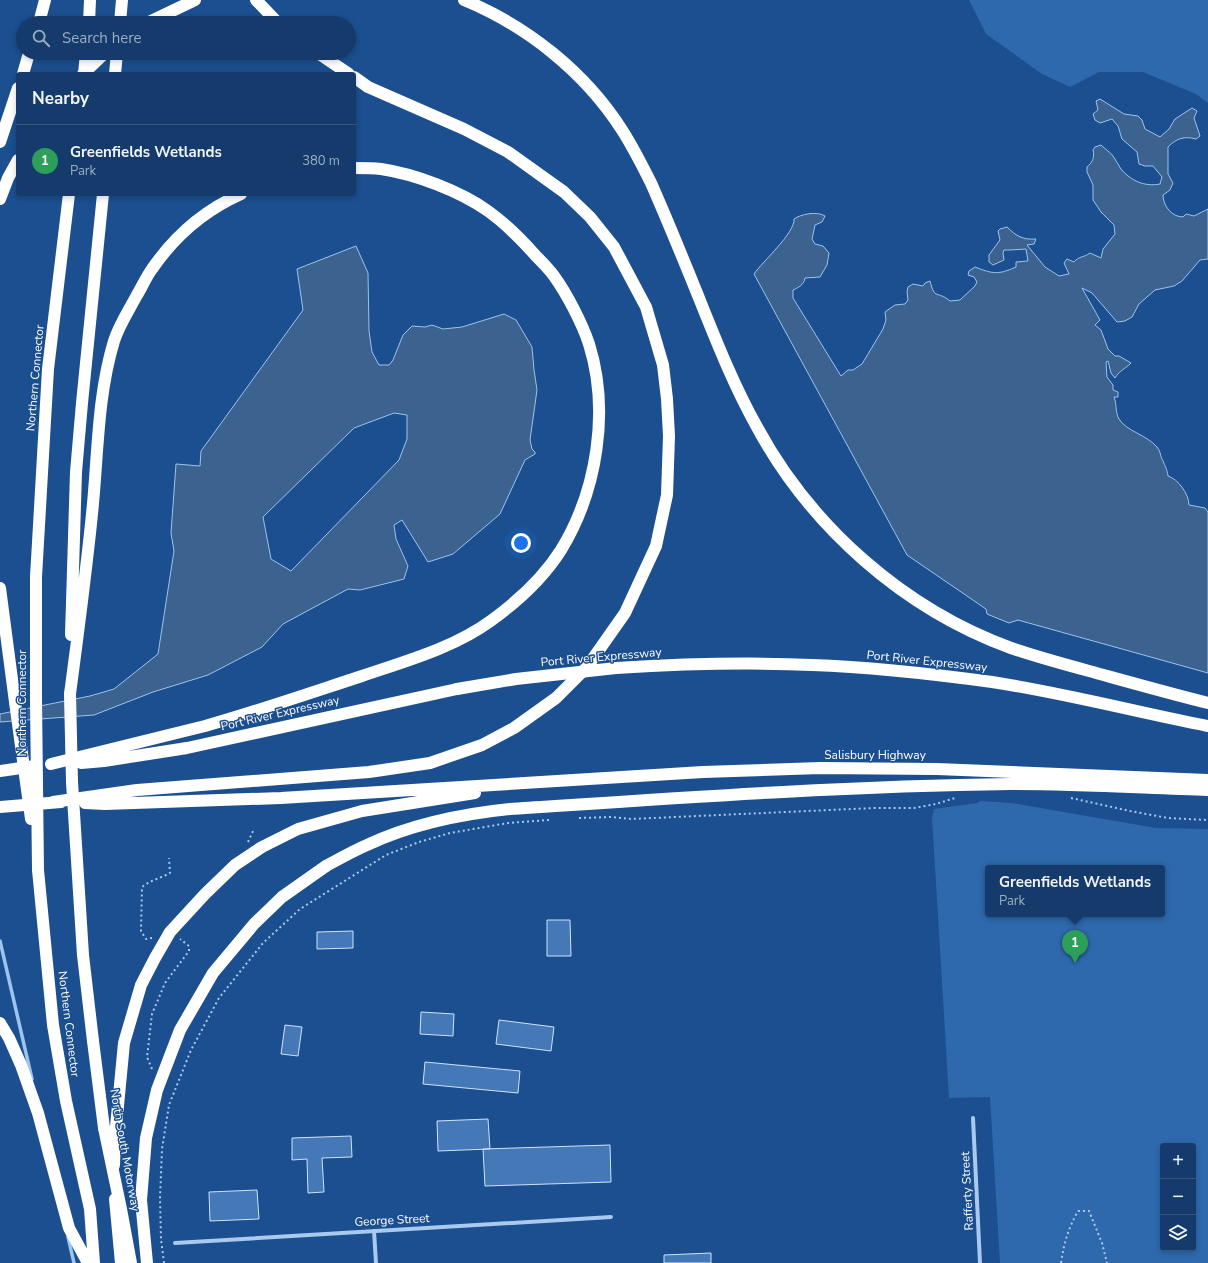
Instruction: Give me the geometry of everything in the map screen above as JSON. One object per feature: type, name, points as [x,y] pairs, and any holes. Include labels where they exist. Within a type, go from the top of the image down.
[{"type":"highway","points":[[41,16],[45,0]]},
{"type":"highway","points":[[89,16],[90,0]]},
{"type":"highway","points":[[121,16],[122,0]]},
{"type":"highway","points":[[162,16],[195,0]]},
{"type":"highway","points":[[256,0],[271,16]]},
{"type":"highway","points":[[464,0],[502,18],[527,34],[566,64],[596,95],[621,129],[640,161],[654,190],[730,373],[757,428],[785,472],[815,511],[856,553],[882,576],[945,617],[1010,648],[1055,662],[1208,703]]},
{"type":"highway","points":[[24,72],[28,60]]},
{"type":"highway","points":[[83,72],[85,60]]},
{"type":"highway","points":[[85,72],[98,60]]},
{"type":"highway","points":[[115,72],[117,60]]},
{"type":"highway","points":[[328,60],[346,72]]},
{"type":"highway","points":[[0,807],[54,802],[137,790],[369,772],[430,763],[482,745],[514,728],[556,698],[588,667],[626,613],[656,546],[667,495],[669,436],[667,398],[663,365],[646,308],[614,247],[590,217],[564,192],[508,152],[464,129],[368,87],[356,78]]},
{"type":"highway","points":[[0,142],[16,94]]},
{"type":"highway","points":[[0,199],[8,178],[16,164]]},
{"type":"highway","points":[[51,764],[207,725],[290,700],[400,663],[444,647],[466,637],[490,622],[516,601],[540,577],[560,551],[576,521],[590,486],[597,451],[599,414],[596,375],[589,344],[572,307],[554,276],[520,237],[487,210],[450,190],[415,177],[381,169],[356,168]]},
{"type":"highway","name":"Northern Connector","points":[[69,196],[48,369],[36,577],[38,870],[54,1025],[66,1101],[90,1209],[94,1263]]},
{"type":"highway","name":"Northern Connector","points":[[93,1041],[83,955],[72,782],[70,694],[72,567],[76,472],[104,196]]},
{"type":"highway","points":[[70,694],[96,479],[98,429],[106,377],[114,340],[126,314],[152,269],[177,238],[200,218],[237,196]]},
{"type":"highway","points":[[0,588],[38,870]]},
{"type":"highway","name":"Port River Expressway","points":[[0,771],[51,764],[104,761],[180,749],[249,735],[400,700],[516,679],[616,668],[688,664],[764,663],[906,672],[994,683],[1040,691],[1208,726]]},
{"type":"highway","name":"Salisbury Highway","points":[[543,783],[703,772],[820,768],[945,770],[1208,780]]},
{"type":"highway","points":[[54,802],[105,804],[281,798],[543,783]]},
{"type":"highway","points":[[121,1263],[114,1189],[114,1137],[124,1043],[141,985],[154,958],[170,932],[205,894],[235,865],[262,847],[298,830],[362,811],[543,783]]},
{"type":"highway","points":[[147,1263],[141,1200],[146,1138],[157,1090],[180,1030],[213,973],[254,924],[282,898],[326,866],[366,845],[433,821],[480,812],[753,793],[1013,784],[1208,790]]},
{"type":"highway","points":[[0,1023],[9,1038],[38,1113],[68,1228],[88,1263]]},
{"type":"highway","name":"North South Motorway","points":[[93,1041],[104,1128],[121,1209],[130,1263]]},
{"type":"street","name":"Rafferty Street","points":[[973,1118],[980,1263]]},
{"type":"street","name":"George Street","points":[[175,1243],[611,1217]]},
{"type":"street","points":[[374,1231],[376,1263]]},
{"type":"path","points":[[1067,797],[1161,817],[1208,820]]},
{"type":"path","points":[[574,818],[612,817],[639,819],[874,808],[914,808],[936,804],[954,798],[961,798]]},
{"type":"path","points":[[164,1263],[161,1239],[160,1198],[162,1150],[169,1105],[191,1050],[219,998],[263,943],[300,909],[386,855],[419,842],[450,833],[552,819]]},
{"type":"path","points":[[246,844],[253,831]]},
{"type":"path","points":[[155,936],[151,939],[146,939],[141,931],[142,887],[150,881],[161,878],[170,873],[169,858]]},
{"type":"path","points":[[155,1075],[147,1057],[152,1014],[165,983],[189,952],[189,946],[170,932]]},
{"type":"path","points":[[1061,1263],[1065,1240],[1078,1211],[1088,1211],[1102,1243],[1107,1263]]},
{"type":"shaded area","points":[[969,0],[1208,0],[1208,103],[1196,94],[1143,72],[1099,72],[1070,87],[1042,74],[986,34]]},
{"type":"shaded area","points":[[1100,99],[1124,114],[1138,116],[1142,120],[1145,129],[1160,137],[1169,129],[1175,119],[1192,108],[1197,111],[1194,118],[1200,136],[1196,139],[1181,138],[1168,147],[1168,174],[1173,183],[1170,190],[1163,195],[1163,199],[1166,207],[1179,217],[1183,217],[1186,214],[1194,216],[1208,209],[1208,259],[1200,260],[1182,281],[1174,286],[1155,290],[1139,304],[1132,317],[1125,321],[1117,322],[1092,293],[1082,288],[1100,320],[1095,325],[1101,330],[1108,349],[1115,356],[1119,356],[1131,363],[1115,378],[1111,373],[1108,361],[1106,362],[1107,377],[1113,385],[1113,390],[1118,392],[1118,397],[1114,397],[1119,419],[1126,427],[1148,439],[1157,447],[1168,476],[1176,480],[1185,492],[1189,505],[1205,508],[1208,512],[1208,673],[1018,620],[1009,623],[987,614],[986,609],[907,555],[754,274],[784,239],[793,225],[794,219],[809,214],[822,214],[825,216],[822,222],[815,225],[812,239],[815,244],[823,246],[829,253],[827,265],[820,277],[805,278],[799,287],[793,290],[793,298],[841,376],[848,370],[853,370],[862,364],[883,329],[886,320],[885,312],[895,305],[905,304],[908,300],[908,287],[913,284],[923,286],[925,283],[930,281],[935,293],[950,301],[960,300],[975,286],[977,282],[974,277],[968,275],[969,271],[975,267],[996,273],[1016,267],[1016,262],[1028,261],[1026,249],[1004,250],[1004,260],[993,265],[989,262],[989,255],[1000,240],[998,231],[1000,229],[1007,227],[1020,237],[1036,239],[1034,244],[1027,245],[1045,267],[1059,276],[1069,274],[1064,263],[1067,259],[1074,262],[1090,253],[1101,258],[1103,249],[1115,234],[1114,225],[1101,212],[1093,200],[1093,185],[1087,172],[1087,167],[1093,160],[1093,150],[1095,147],[1101,145],[1112,155],[1121,169],[1134,180],[1144,184],[1154,185],[1160,184],[1162,177],[1153,166],[1139,164],[1137,152],[1122,139],[1118,126],[1112,119],[1100,123],[1095,120],[1093,114],[1098,110],[1096,101]]},
{"type":"shaded area","points":[[356,246],[368,273],[369,331],[372,352],[379,365],[389,365],[393,360],[403,335],[412,326],[425,327],[432,325],[443,329],[462,327],[504,314],[516,320],[532,347],[537,390],[530,440],[535,454],[525,460],[500,514],[453,554],[428,562],[402,520],[394,525],[396,539],[408,566],[404,579],[360,590],[348,589],[283,624],[262,647],[208,675],[153,692],[94,715],[0,722],[0,714],[90,696],[114,689],[158,654],[174,551],[171,533],[176,464],[200,466],[201,451],[303,310],[297,269]],"holes":[[[394,413],[407,415],[407,439],[399,460],[291,571],[271,559],[263,517],[354,428]]]},
{"type":"shaded area","points":[[980,801],[1011,803],[1156,828],[1208,829],[1208,1263],[1000,1263],[990,1097],[949,1098],[932,817],[934,809],[977,803]]},
{"type":"building","points":[[547,920],[570,920],[571,956],[547,956]]},
{"type":"building","points":[[353,931],[353,948],[317,949],[317,932]]},
{"type":"building","points":[[421,1012],[454,1014],[453,1036],[420,1034]]},
{"type":"building","points":[[499,1020],[554,1027],[551,1051],[496,1044]]},
{"type":"building","points":[[285,1025],[302,1027],[298,1056],[281,1054]]},
{"type":"building","points":[[425,1062],[520,1071],[518,1093],[423,1084]]},
{"type":"building","points":[[488,1119],[490,1149],[438,1151],[437,1121]]},
{"type":"building","points":[[351,1136],[352,1157],[322,1158],[324,1192],[308,1193],[307,1159],[292,1160],[292,1138]]},
{"type":"building","points":[[610,1145],[611,1182],[485,1186],[483,1149]]},
{"type":"building","points":[[257,1190],[259,1219],[210,1221],[209,1192]]},
{"type":"building","points":[[711,1253],[711,1263],[664,1263],[664,1255]]},
{"type":"waterway","points":[[0,941],[32,1079]]},
{"type":"waterway","points":[[68,1237],[74,1263]]},
{"type":"place","name":"Greenfields Wetlands","points":[[1075,963]]}]
